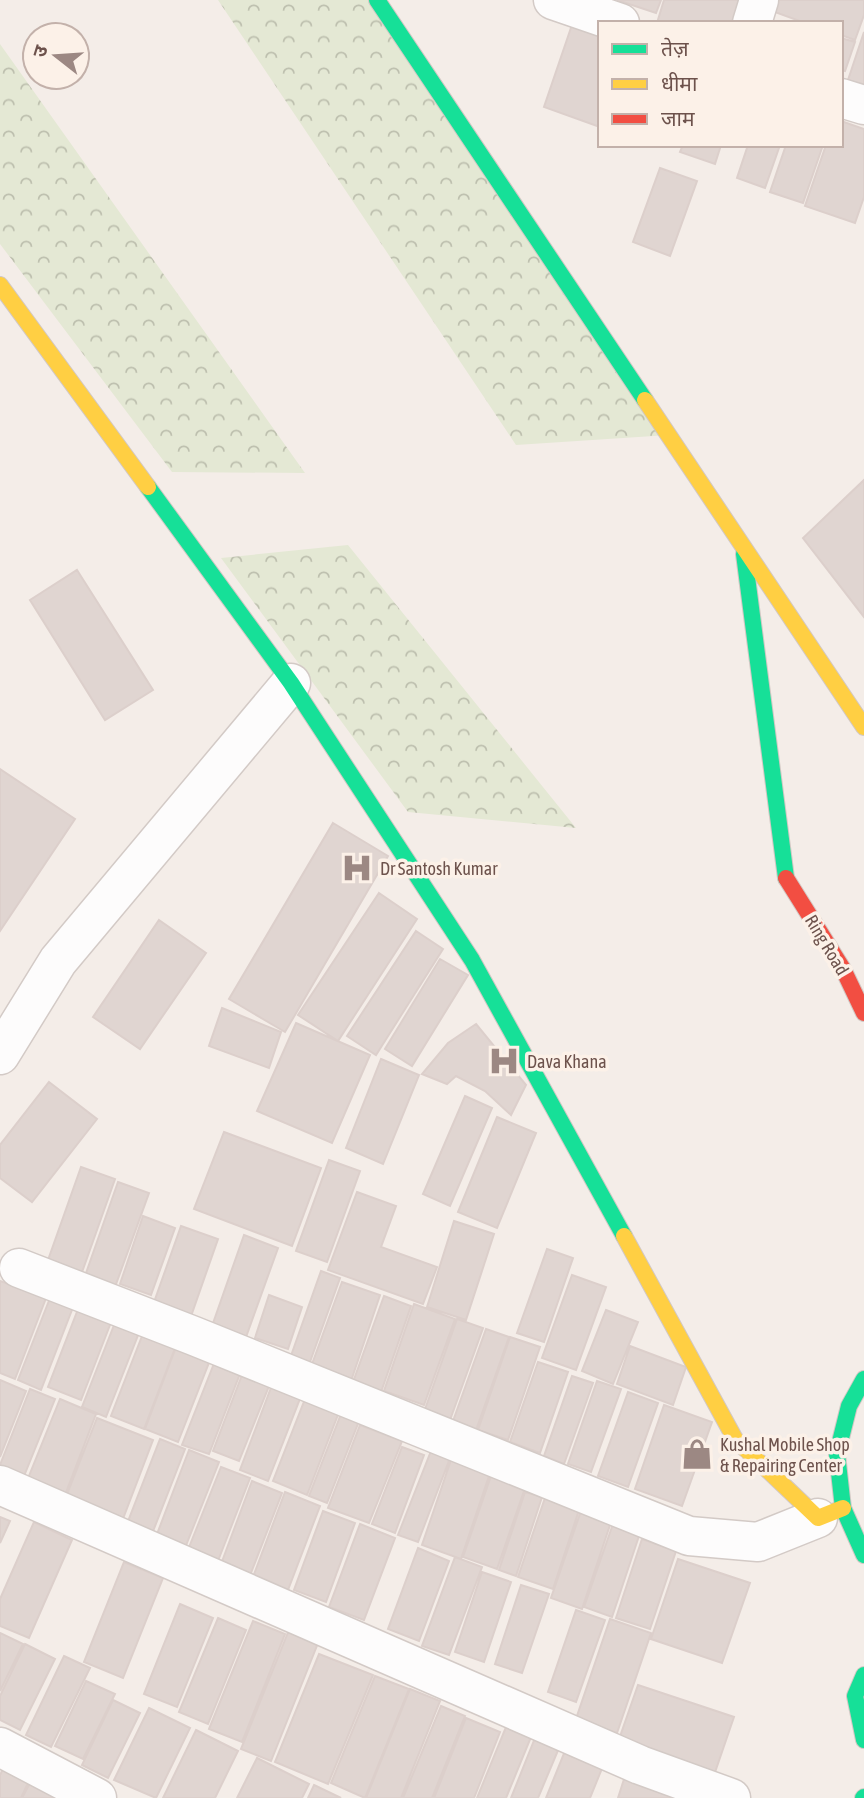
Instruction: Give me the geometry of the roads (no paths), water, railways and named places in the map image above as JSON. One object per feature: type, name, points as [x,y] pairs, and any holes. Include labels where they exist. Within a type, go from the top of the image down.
[{"type":"street","points":[[377,0],[864,727]]},
{"type":"street","points":[[553,0],[614,21]]},
{"type":"street","points":[[753,21],[759,0]]},
{"type":"street","points":[[843,99],[864,105]]},
{"type":"street","points":[[0,285],[291,683],[472,960],[735,1439],[830,1513],[864,1555]]},
{"type":"street","name":"Ring Road","points":[[743,545],[786,878],[843,969],[864,1013]]},
{"type":"street","points":[[0,1055],[58,961],[291,683]]},
{"type":"street","points":[[19,1268],[689,1536],[758,1542],[830,1513]]},
{"type":"street","points":[[830,1513],[836,1454],[849,1406],[864,1379]]},
{"type":"street","points":[[0,1485],[640,1765],[731,1798]]},
{"type":"street","points":[[864,1675],[855,1696],[864,1740]]},
{"type":"street","points":[[0,1747],[97,1798]]},
{"type":"place","name":"Dr Santosh Kumar","points":[[357,868]]},
{"type":"place","name":"Dava Khana","points":[[504,1061]]},
{"type":"place","name":"Kushal Mobile Shop & Repairing Center","points":[[697,1454]]}]
